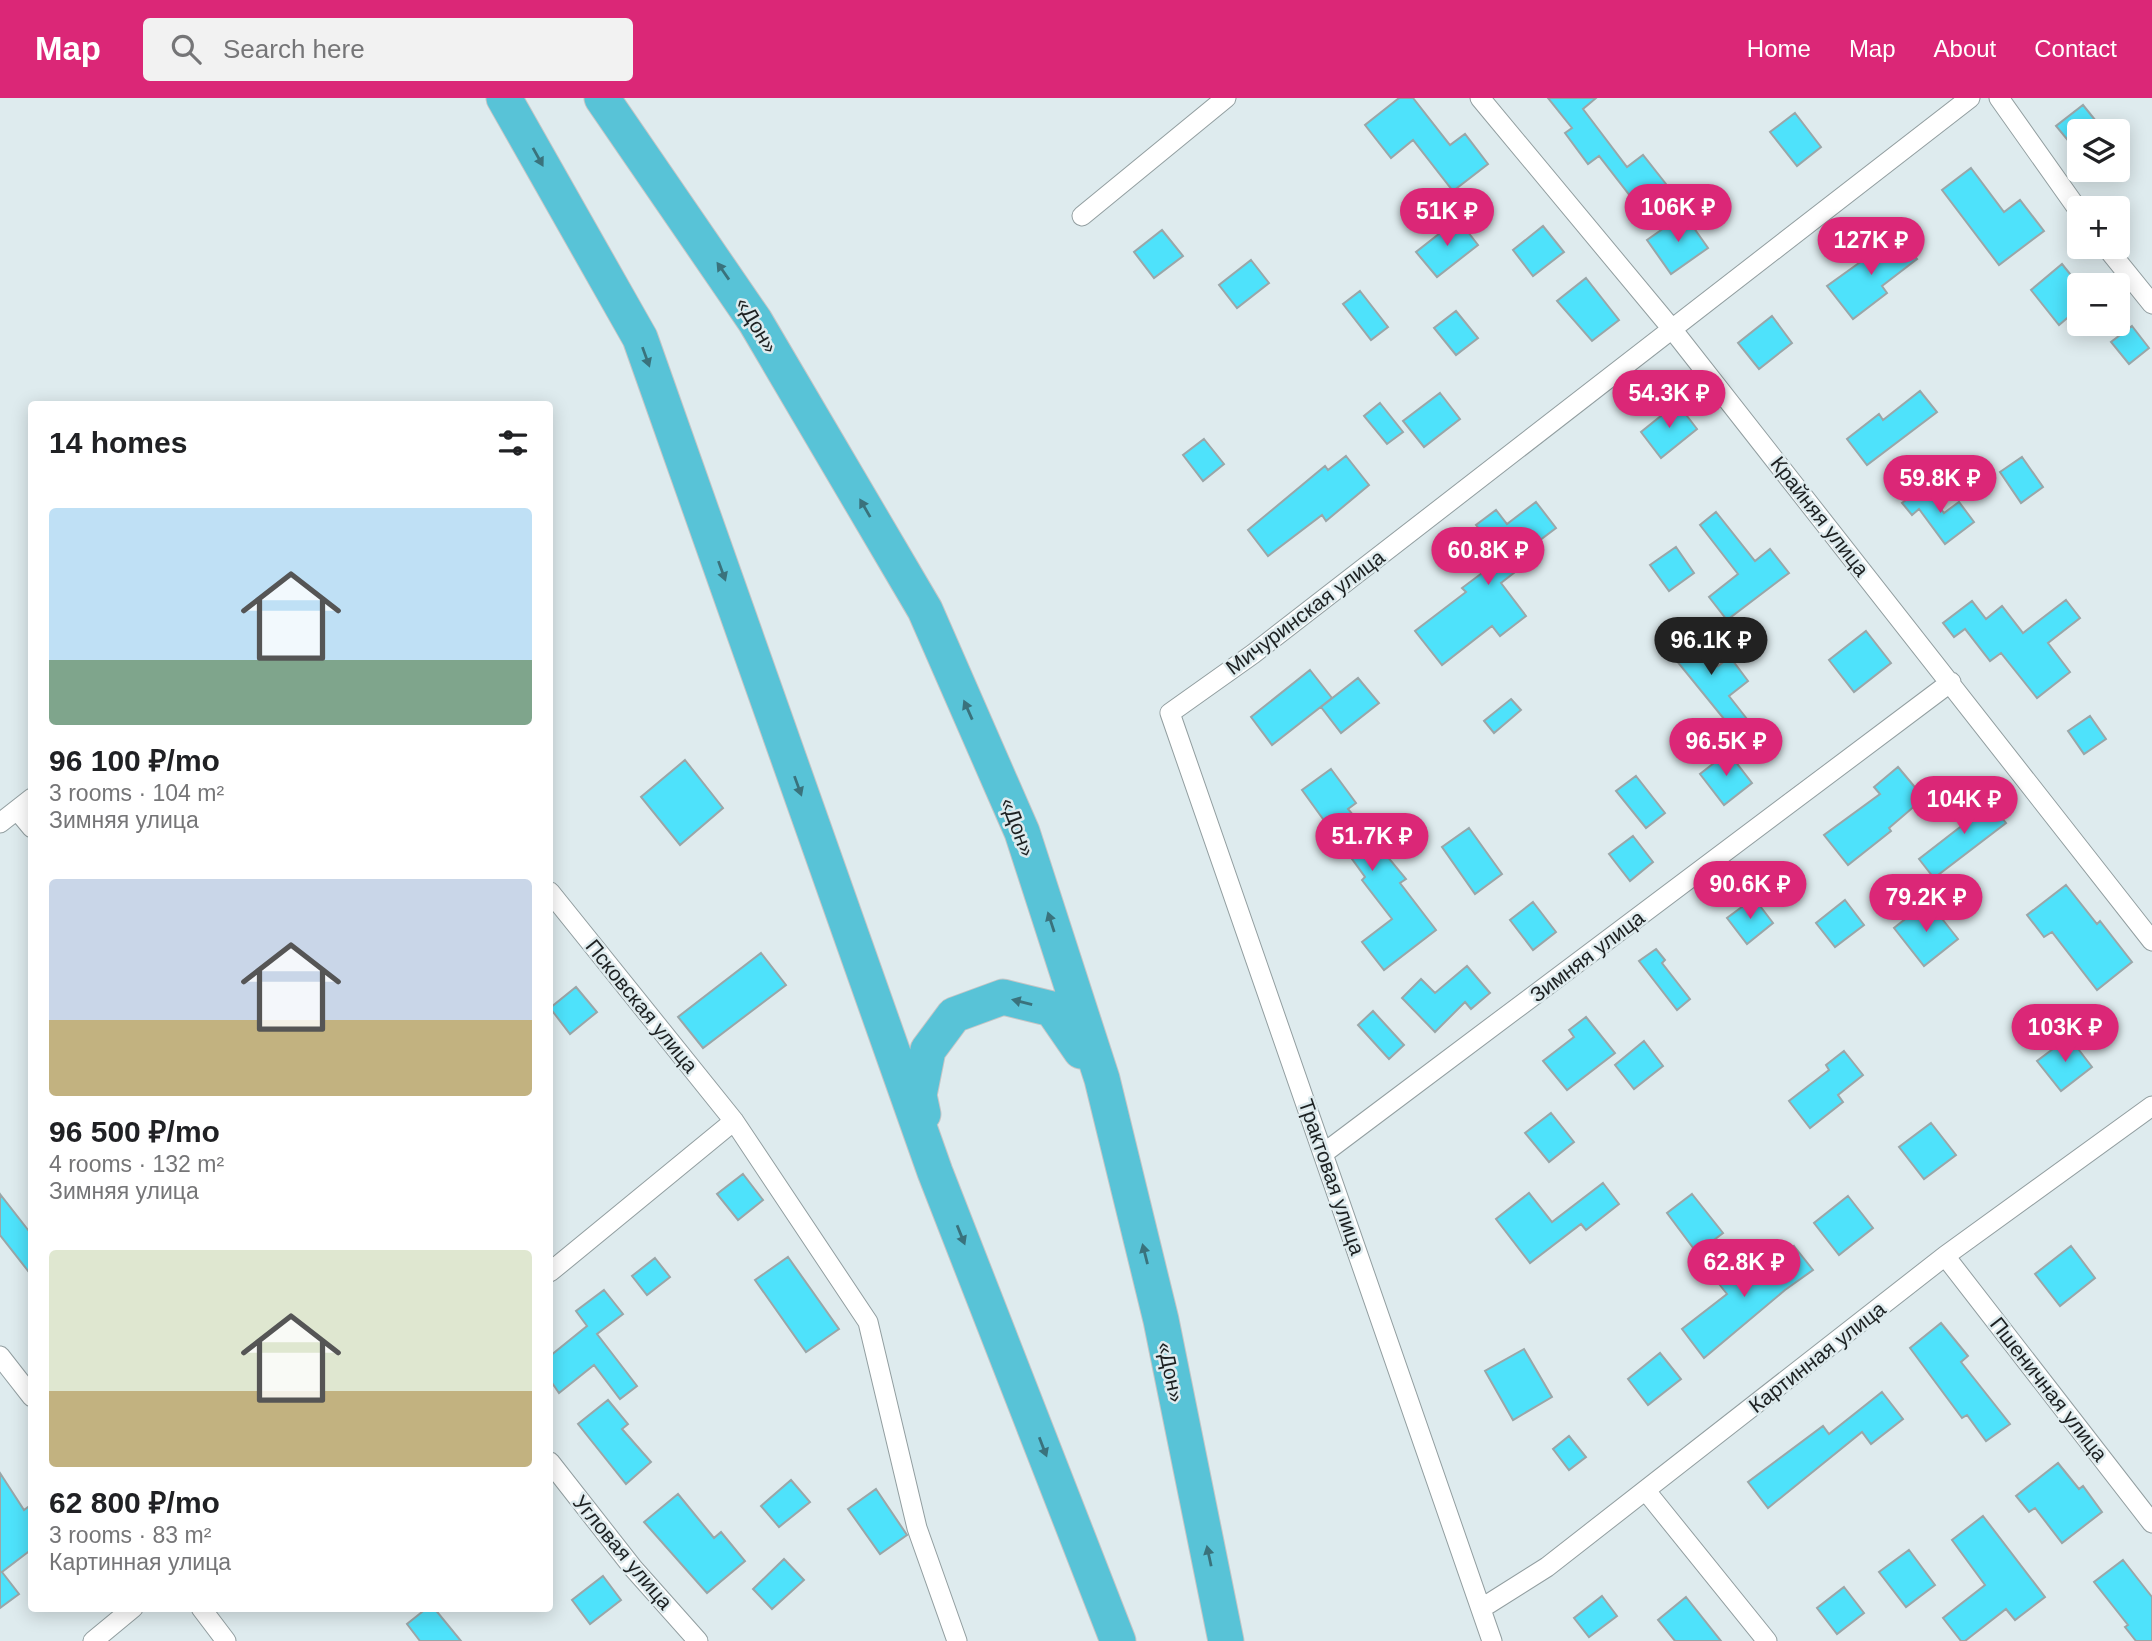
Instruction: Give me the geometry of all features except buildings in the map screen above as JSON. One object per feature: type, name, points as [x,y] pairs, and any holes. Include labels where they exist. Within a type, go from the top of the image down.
[{"type":"highway","points":[[504,98],[640,338],[935,1172],[1118,1641]]},
{"type":"highway","name":"«Дон»","points":[[601,98],[755,321],[925,610],[1022,832],[1102,1079],[1161,1320],[1226,1641]]},
{"type":"highway","points":[[935,1172],[919,1095],[928,1050],[954,1014],[1003,997],[1052,1009],[1102,1079]]},
{"type":"street","points":[[1082,216],[1226,98]]},
{"type":"street","name":"Крайняя улица","points":[[1480,98],[1672,329],[2152,941]]},
{"type":"street","name":"Мичуринская улица","points":[[1170,713],[1253,654],[1970,98]]},
{"type":"street","points":[[1999,98],[2068,196]]},
{"type":"street","points":[[2116,259],[2152,304]]},
{"type":"street","name":"Зимняя улица","points":[[1324,1153],[1951,682]]},
{"type":"street","name":"Трактовая улица","points":[[1170,713],[1492,1641]]},
{"type":"street","points":[[0,823],[24,804]]},
{"type":"street","name":"Псковская улица","points":[[553,896],[734,1121],[868,1322],[917,1528],[957,1641]]},
{"type":"street","name":"Картинная улица","points":[[1482,1608],[1547,1567],[1945,1256],[2152,1106]]},
{"type":"street","points":[[553,1270],[734,1121]]},
{"type":"street","name":"Пшеничная улица","points":[[1945,1256],[2152,1523]]},
{"type":"street","points":[[0,1356],[28,1391]]},
{"type":"street","name":"Угловая улица","points":[[553,1465],[633,1568],[698,1641]]},
{"type":"street","points":[[1646,1491],[1767,1641]]},
{"type":"street","points":[[93,1641],[128,1612]]},
{"type":"street","points":[[204,1612],[226,1641]]}]
